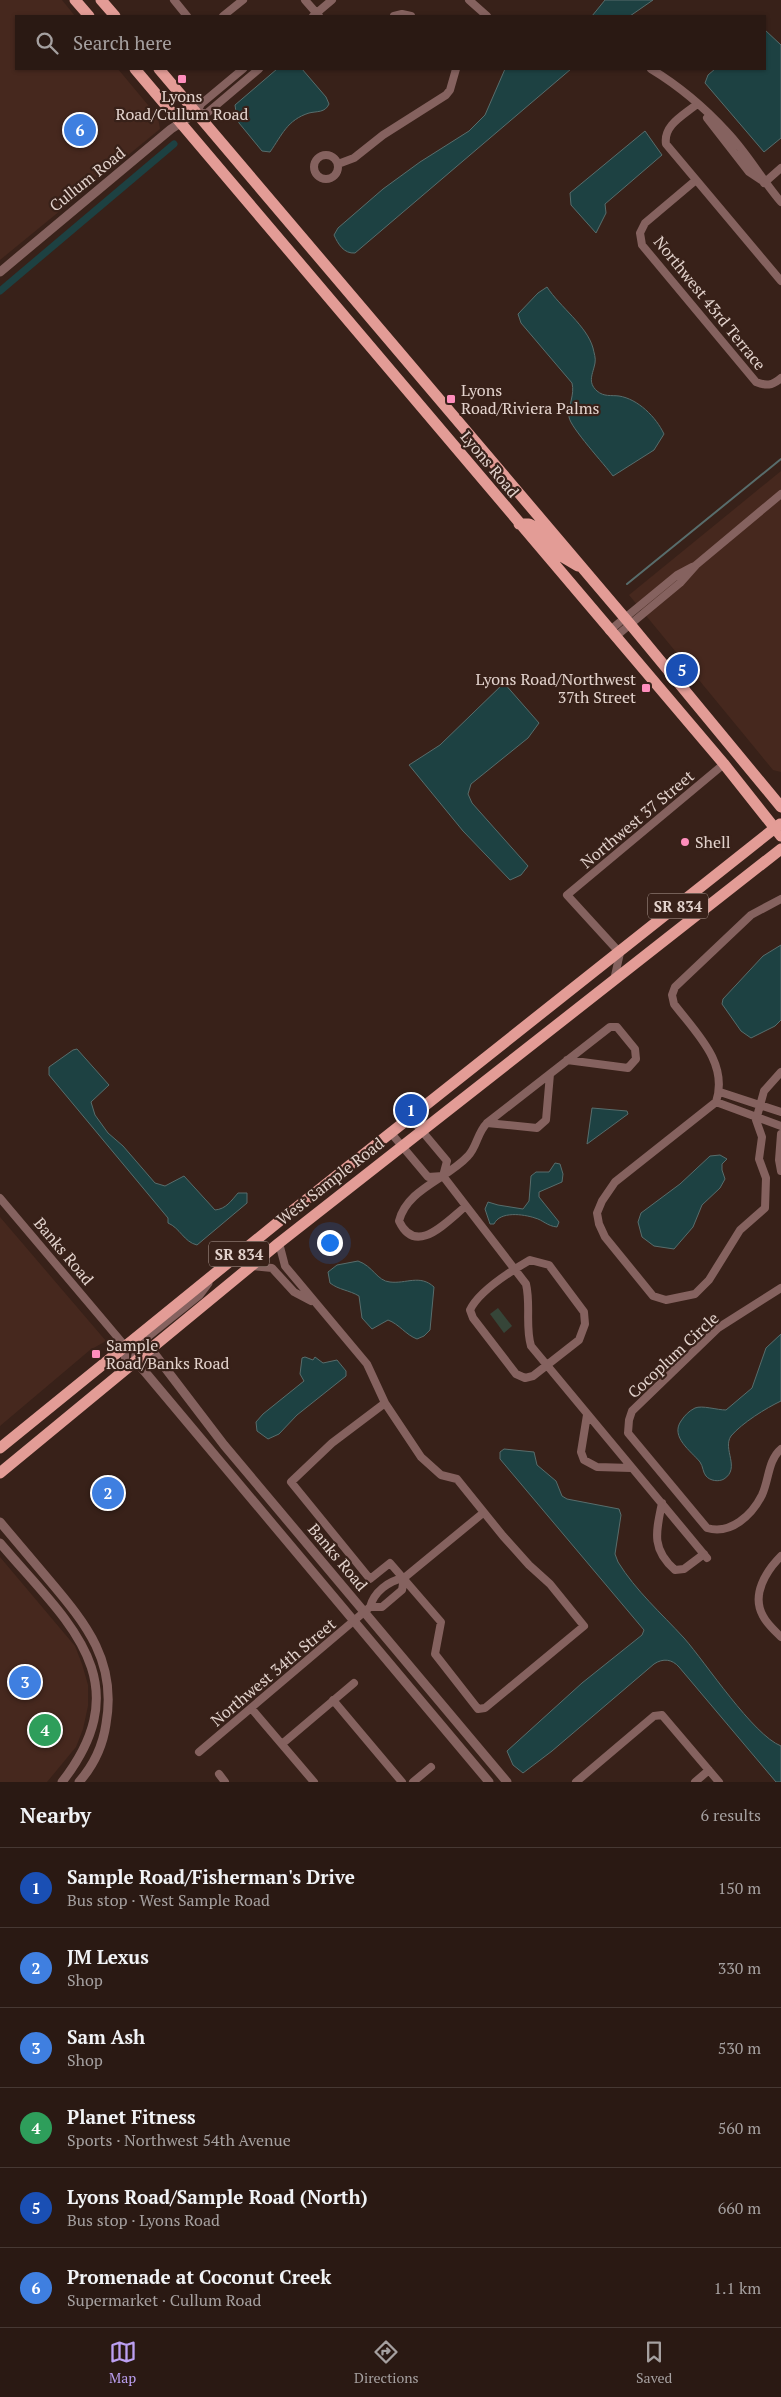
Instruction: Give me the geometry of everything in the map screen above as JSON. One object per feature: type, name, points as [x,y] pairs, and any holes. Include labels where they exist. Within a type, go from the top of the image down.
[{"type":"main road","points":[[75,0],[88,15]]},
{"type":"main road","points":[[101,0],[114,15]]},
{"type":"main road","name":"Lyons Road","points":[[136,70],[310,278],[779,829]]},
{"type":"main road","name":"Lyons Road","points":[[160,70],[586,571],[781,807]]},
{"type":"main road","points":[[310,278],[326,265]]},
{"type":"main road","points":[[519,524],[533,526],[556,553],[586,571]]},
{"type":"main road","name":"West Sample Road","points":[[0,1448],[391,1133],[779,829]]},
{"type":"main road","name":"West Sample Road","points":[[0,1473],[279,1243],[781,849]]},
{"type":"street","points":[[174,0],[186,15]]},
{"type":"street","points":[[224,15],[243,0]]},
{"type":"street","points":[[304,0],[316,15],[332,0]]},
{"type":"street","points":[[469,0],[486,15]]},
{"type":"street","points":[[242,70],[201,104],[196,113],[207,113],[258,70]]},
{"type":"street","points":[[338,164],[354,158],[394,127],[446,95],[450,90],[456,70]]},
{"type":"street","points":[[653,70],[683,90],[728,132],[781,202]]},
{"type":"street","points":[[697,104],[668,129],[665,136],[666,144],[781,281]]},
{"type":"street","name":"Cullum Road","points":[[0,272],[180,122],[196,113]]},
{"type":"street","points":[[764,182],[781,168]]},
{"type":"street","name":"Northwest 43rd Terrace","points":[[696,180],[645,223],[640,233],[642,245],[756,382],[765,386],[775,384],[781,378]]},
{"type":"street","points":[[612,634],[676,575],[696,565],[781,494]]},
{"type":"street","name":"Northwest 37 Street","points":[[620,953],[568,895],[724,764]]},
{"type":"street","points":[[781,898],[751,915],[675,987],[672,995],[674,1004],[711,1054],[719,1077],[720,1092],[716,1102],[781,1126]]},
{"type":"street","points":[[614,981],[620,953]]},
{"type":"street","points":[[466,1206],[426,1237],[413,1238],[404,1232],[399,1221],[407,1203],[468,1156],[480,1130],[487,1123],[567,1060],[610,1027],[617,1027],[635,1049],[636,1059],[628,1068],[567,1060]]},
{"type":"street","name":"Cocoplum Circle","points":[[716,1102],[620,1177],[602,1201],[597,1213],[599,1224],[605,1237],[653,1296],[666,1300],[694,1294],[709,1280],[725,1251],[740,1230],[765,1208],[766,1178],[759,1159],[762,1138],[757,1116],[764,1091],[781,1072]]},
{"type":"street","points":[[487,1123],[536,1128],[546,1120],[550,1074]]},
{"type":"street","points":[[720,1092],[781,1112]]},
{"type":"street","points":[[411,1118],[447,1161],[443,1176]]},
{"type":"street","points":[[391,1133],[428,1177],[443,1176]]},
{"type":"street","points":[[781,1134],[779,1160],[781,1171]]},
{"type":"street","points":[[443,1176],[526,1284],[529,1298],[527,1334],[530,1346],[631,1468],[662,1503],[706,1556],[684,1569],[675,1570],[660,1554],[657,1544],[657,1526],[662,1503]]},
{"type":"street","name":"Banks Road","points":[[0,1198],[125,1346]]},
{"type":"street","points":[[279,1243],[285,1266],[367,1364],[385,1403],[421,1457],[441,1474],[457,1479],[483,1513],[529,1566],[550,1584],[584,1626],[485,1708],[478,1709],[435,1654],[441,1622],[404,1578],[390,1563],[370,1579],[291,1482],[332,1443],[385,1403]]},
{"type":"street","points":[[530,1260],[549,1265],[584,1312],[585,1324],[579,1340],[547,1366],[533,1376],[525,1378],[516,1374],[473,1318],[470,1310],[474,1301],[514,1269],[530,1260]]},
{"type":"street","points":[[251,1266],[272,1268],[294,1292],[315,1304]]},
{"type":"street","points":[[135,1360],[138,1344],[199,1295],[214,1274]]},
{"type":"street","name":"Cocoplum Circle","points":[[781,1288],[718,1328],[632,1411],[628,1420],[628,1433],[707,1528],[714,1530],[725,1530],[736,1525],[749,1513],[762,1496],[774,1454],[781,1449]]},
{"type":"street","points":[[117,1376],[125,1361],[125,1346]]},
{"type":"street","name":"Banks Road","points":[[150,1348],[224,1445],[367,1610],[507,1782]]},
{"type":"street","name":"Banks Road","points":[[135,1360],[489,1782]]},
{"type":"street","points":[[587,1415],[581,1452],[584,1460],[597,1467],[631,1468]]},
{"type":"street","points":[[367,1610],[372,1597],[393,1580],[404,1578],[483,1513]]},
{"type":"street","points":[[0,1522],[88,1628],[104,1664],[109,1689],[105,1731],[98,1752],[87,1773],[79,1782]]},
{"type":"street","points":[[0,1543],[77,1636],[92,1668],[96,1689],[96,1709],[93,1728],[86,1747],[62,1782]]},
{"type":"street","points":[[781,1556],[770,1566],[759,1593],[762,1615],[781,1637]]},
{"type":"street","points":[[367,1610],[382,1607],[402,1590],[404,1578]]},
{"type":"street","name":"Northwest 34th Street","points":[[200,1752],[367,1610]]},
{"type":"street","points":[[282,1744],[354,1683]]},
{"type":"street","points":[[334,1700],[402,1782]]},
{"type":"street","points":[[252,1708],[314,1782]]},
{"type":"street","points":[[576,1782],[654,1716],[662,1715],[719,1782]]},
{"type":"street","points":[[413,1782],[431,1767]]},
{"type":"street","points":[[695,1782],[709,1770]]},
{"type":"street","points":[[218,1774],[225,1782]]},
{"type":"shaded area","points":[[0,0],[62,0],[74,15],[15,15],[15,70],[119,70],[158,117],[160,129],[0,260]]},
{"type":"shaded area","points":[[781,471],[781,772],[773,770],[629,595]]},
{"type":"shaded area","points":[[0,1217],[106,1341],[90,1350],[0,1426]]},
{"type":"shaded area","points":[[0,1557],[75,1646],[88,1685],[88,1706],[83,1729],[76,1747],[47,1782],[0,1782]]},
{"type":"green space","points":[[498,1308],[512,1326],[504,1333],[490,1314]]},
{"type":"water","points":[[605,0],[653,0],[631,15],[593,15]]},
{"type":"water","points":[[766,31],[781,45],[781,138],[764,152],[705,83],[708,75],[714,70],[766,70]]},
{"type":"water","points":[[276,70],[303,70],[326,97],[329,104],[323,110],[309,113],[290,124],[270,152],[262,151],[239,123],[235,105]]},
{"type":"water","points":[[505,70],[570,70],[355,253],[348,252],[342,248],[334,235],[338,228],[383,189],[420,162],[469,131],[485,115]]},
{"type":"water","points":[[645,131],[662,155],[605,204],[606,213],[596,233],[571,205],[570,193]]},
{"type":"water","points":[[547,287],[579,324],[590,340],[595,359],[591,381],[594,388],[602,394],[619,396],[633,401],[651,415],[664,434],[654,450],[613,476],[571,422],[569,413],[573,392],[572,383],[521,323],[518,314],[538,293]]},
{"type":"water","points":[[504,683],[539,723],[528,738],[471,784],[468,794],[472,803],[528,866],[521,875],[510,880],[463,831],[409,765],[440,745]]},
{"type":"water","points":[[781,945],[781,1020],[775,1026],[751,1038],[741,1031],[722,1004],[723,999],[763,956]]},
{"type":"water","points":[[77,1049],[109,1085],[91,1102],[95,1115],[108,1133],[123,1146],[155,1183],[165,1186],[184,1176],[215,1210],[231,1202],[238,1193],[247,1193],[247,1203],[197,1245],[189,1241],[168,1223],[168,1218],[49,1075],[49,1067]]},
{"type":"water","points":[[592,1108],[627,1111],[628,1114],[587,1144]]},
{"type":"water","points":[[720,1155],[727,1159],[722,1164],[725,1179],[720,1188],[702,1205],[693,1227],[674,1249],[654,1246],[642,1237],[638,1222],[641,1213],[680,1184],[710,1156]]},
{"type":"water","points":[[555,1163],[560,1164],[563,1174],[562,1182],[539,1192],[539,1197],[559,1222],[557,1227],[524,1215],[506,1215],[494,1224],[490,1224],[485,1209],[488,1202],[523,1209],[529,1201],[531,1176],[536,1172],[549,1172]]},
{"type":"water","points":[[358,1261],[368,1266],[386,1281],[418,1280],[429,1283],[434,1287],[430,1330],[424,1336],[417,1339],[388,1320],[372,1329],[362,1318],[359,1296],[330,1283],[328,1272],[337,1265]]},
{"type":"water","points":[[781,1334],[781,1401],[754,1416],[731,1436],[728,1447],[731,1464],[729,1475],[720,1480],[710,1479],[705,1475],[700,1462],[683,1443],[678,1433],[678,1427],[686,1415],[695,1408],[706,1407],[726,1410],[752,1388],[766,1348]]},
{"type":"water","points":[[305,1357],[313,1360],[315,1357],[323,1363],[337,1360],[346,1371],[346,1376],[297,1415],[279,1434],[268,1439],[257,1431],[256,1422],[263,1414],[304,1381],[300,1374],[302,1358]]},
{"type":"water","points":[[504,1449],[534,1452],[537,1465],[556,1481],[562,1496],[567,1499],[619,1509],[621,1515],[615,1554],[618,1562],[641,1592],[684,1638],[744,1714],[757,1728],[781,1746],[781,1782],[776,1782],[679,1667],[667,1660],[654,1664],[552,1751],[523,1773],[513,1765],[507,1751],[582,1683],[642,1635],[644,1630],[500,1459],[500,1452]]},
{"type":"waterway","points":[[0,291],[174,144]]},
{"type":"waterway","points":[[627,584],[781,459]]},
{"type":"place","name":"Lyons Road/Cullum Road","points":[[182,79]]},
{"type":"place","name":"Promenade at Coconut Creek","points":[[80,130]]},
{"type":"place","name":"Lyons Road/Riviera Palms","points":[[451,399]]},
{"type":"place","name":"Lyons Road/Sample Road (North)","points":[[682,670]]},
{"type":"place","name":"Lyons Road/Northwest 37th Street","points":[[646,688]]},
{"type":"place","name":"Shell","points":[[685,842]]},
{"type":"place","name":"Sample Road/Fisherman's Drive","points":[[411,1110]]},
{"type":"place","name":"Sample Road/Banks Road","points":[[96,1354]]},
{"type":"place","name":"JM Lexus","points":[[108,1493]]},
{"type":"place","name":"Sam Ash","points":[[25,1682]]},
{"type":"place","name":"Planet Fitness","points":[[45,1730]]}]
